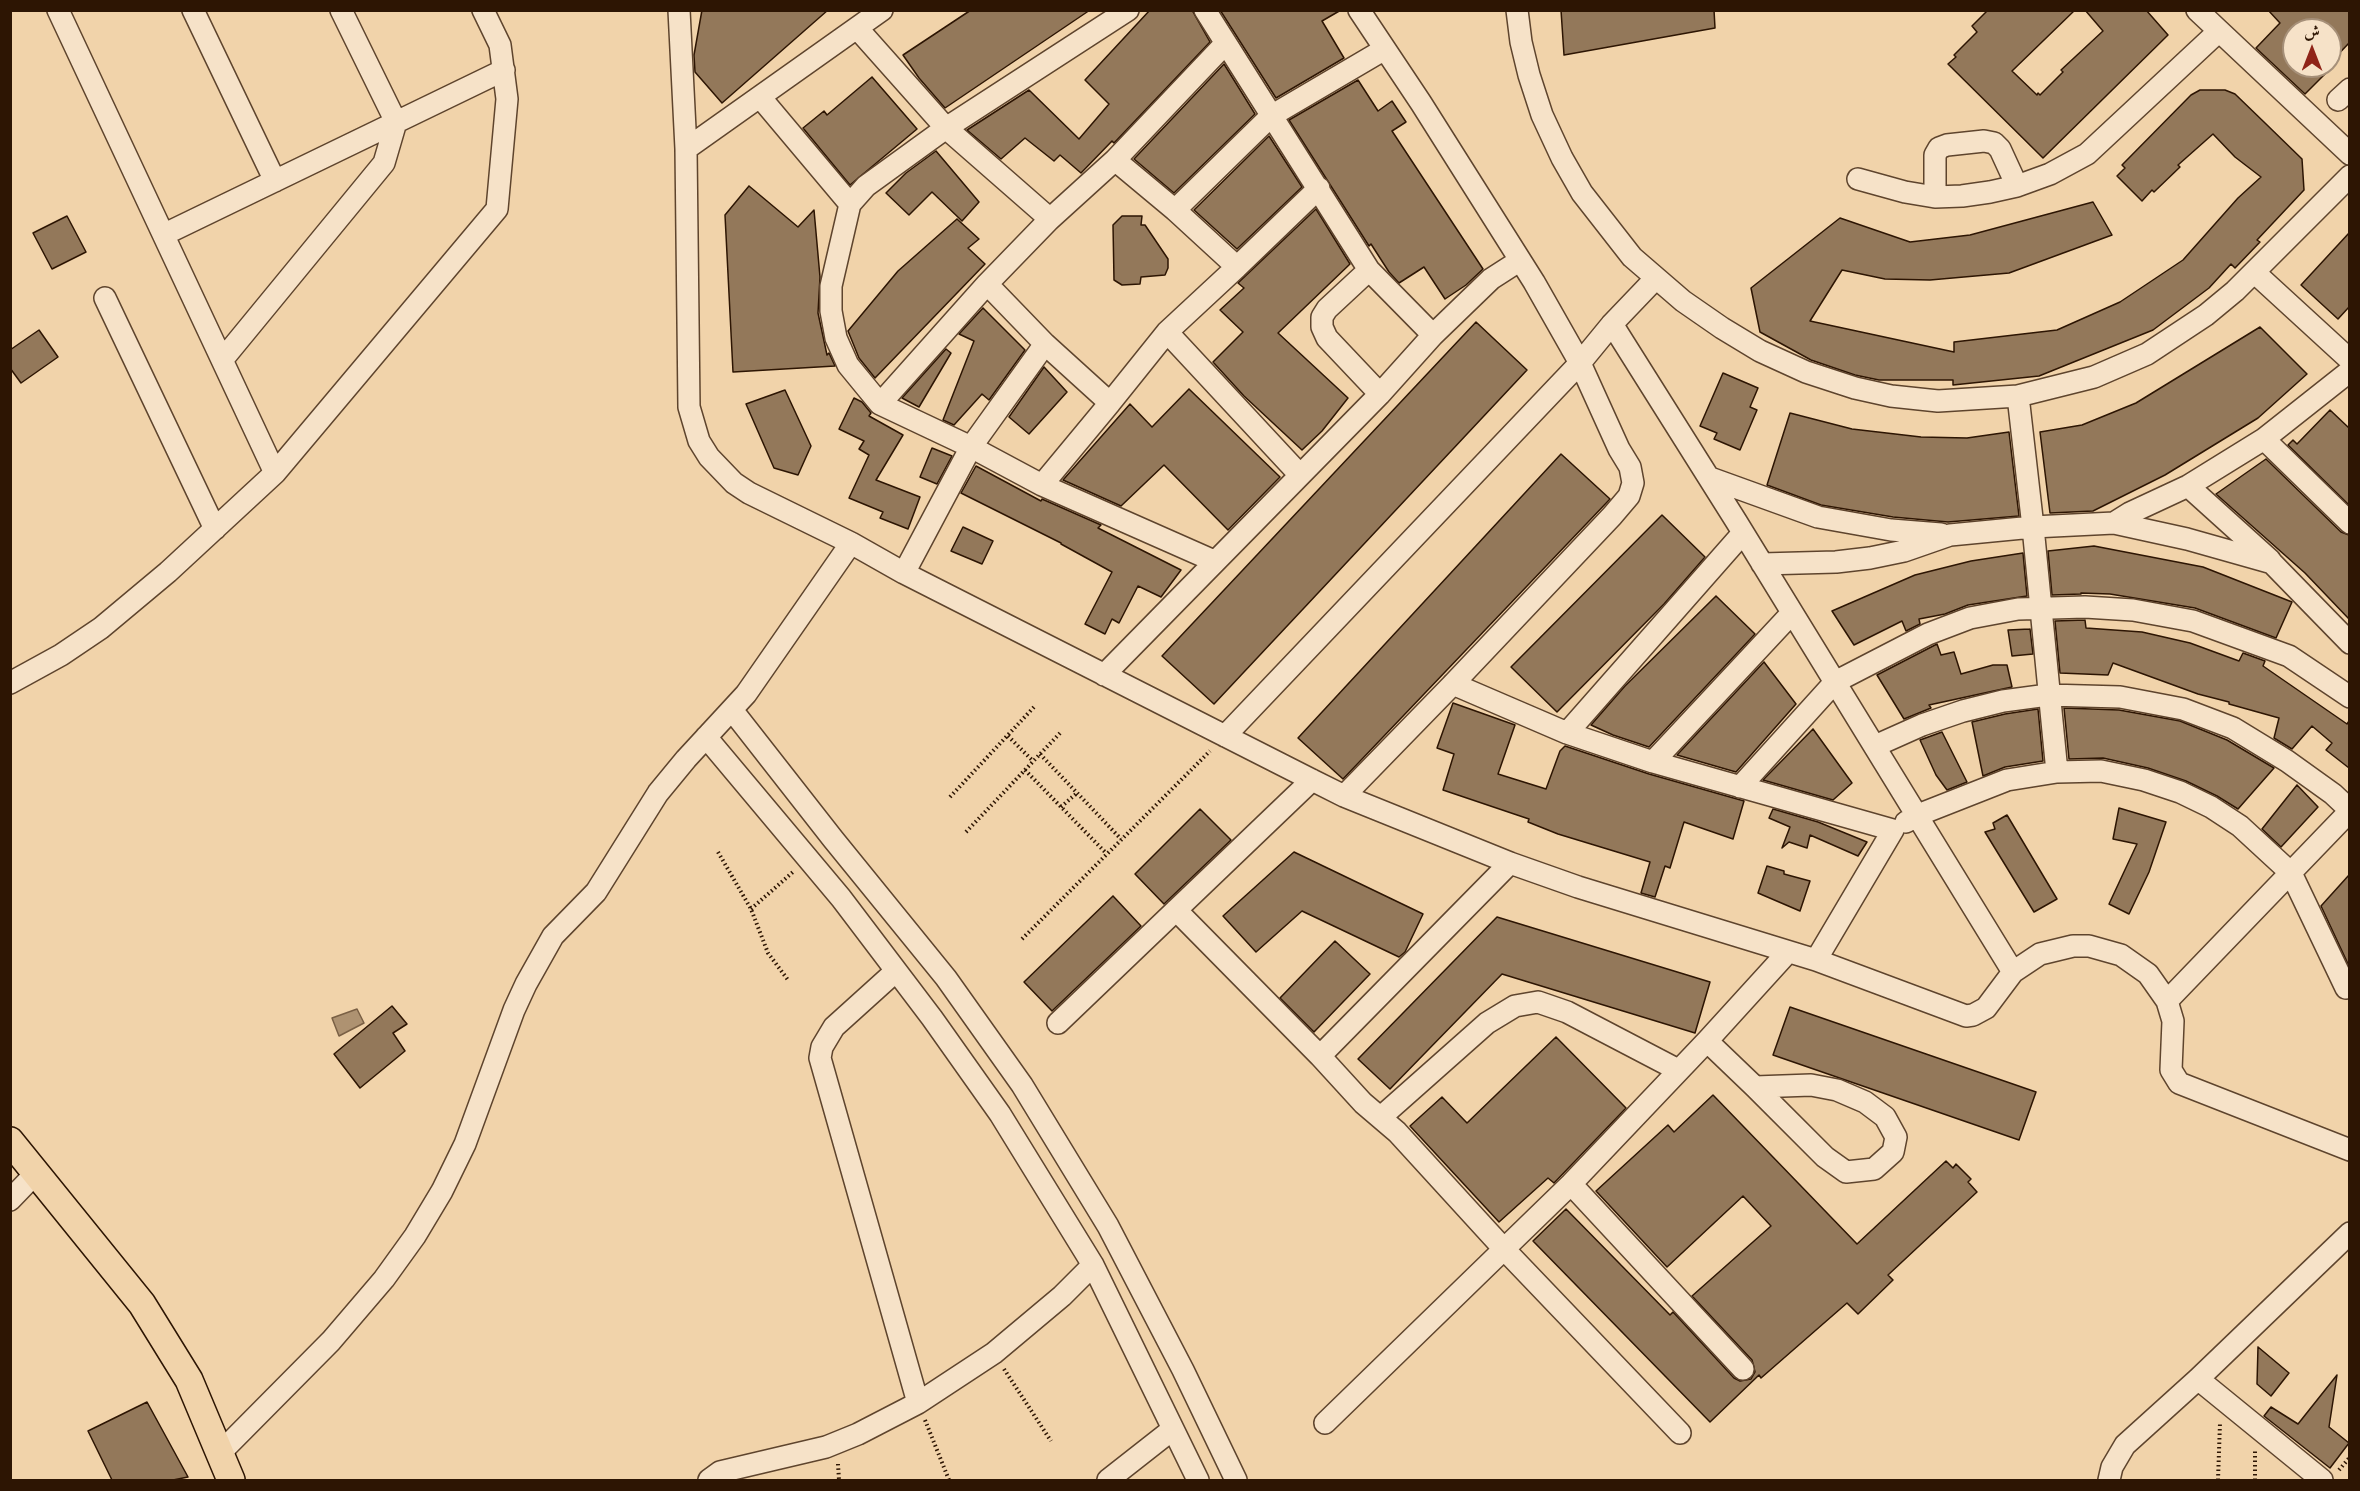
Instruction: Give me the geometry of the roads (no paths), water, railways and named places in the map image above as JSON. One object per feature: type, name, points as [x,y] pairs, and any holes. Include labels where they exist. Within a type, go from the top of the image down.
[{"type":"main road","points":[[10,1141],[142,1304],[189,1380],[231,1480]]},
{"type":"street","points":[[58,10],[165,234],[275,473]]},
{"type":"street","points":[[194,10],[275,180]]},
{"type":"street","points":[[223,359],[384,163],[396,122],[341,10]]},
{"type":"street","points":[[10,683],[61,655],[101,628],[215,529],[275,473],[497,209],[507,99],[500,45],[483,10]]},
{"type":"street","points":[[679,10],[686,149],[688,397],[699,441],[708,457],[734,483],[749,493],[851,543],[904,573],[1344,796],[1510,863],[1578,887],[1816,960],[1966,1016],[1986,1008],[2013,972],[2040,954],[2056,949],[2089,946],[2121,955],[2142,968],[2167,1001],[2173,1022],[2170,1070],[2179,1083],[2349,1149]]},
{"type":"street","points":[[1128,10],[946,128],[866,186],[850,204],[831,286],[831,311],[836,338],[848,365],[880,404],[971,447],[1041,485],[1214,561]]},
{"type":"street","points":[[1205,10],[1369,270],[1433,335]]},
{"type":"street","points":[[1344,796],[1453,684],[1629,496],[1634,483],[1630,467],[1619,449],[1580,363],[1534,282],[1421,103],[1359,10]]},
{"type":"street","points":[[1517,10],[1521,42],[1529,75],[1542,115],[1562,158],[1582,193],[1632,257],[1722,328],[1760,351],[1806,372],[1845,385],[1892,396],[1938,401],[2018,396],[2094,377],[2147,354],[2206,315],[2254,272],[2349,176]]},
{"type":"street","points":[[2197,10],[2349,154]]},
{"type":"street","points":[[686,149],[868,16],[946,128],[1050,219]]},
{"type":"street","points":[[1858,178],[1905,192],[1935,197],[1962,196],[2017,186],[2050,174],[2087,154],[2219,31]]},
{"type":"street","points":[[880,404],[987,284],[1050,219],[1115,160],[1225,44]]},
{"type":"street","points":[[1175,210],[1271,116],[1384,49]]},
{"type":"street","points":[[165,234],[504,70]]},
{"type":"street","points":[[760,97],[850,204]]},
{"type":"street","points":[[1935,197],[1935,155],[1940,148],[1947,145],[1984,141],[1994,143],[2000,149],[2017,186]]},
{"type":"street","points":[[1115,160],[1175,210],[1237,267]]},
{"type":"street","points":[[1041,485],[1167,332],[1319,188]]},
{"type":"street","points":[[1104,675],[1380,394],[1433,335],[1491,279],[1519,261]]},
{"type":"street","points":[[1369,270],[1327,309],[1322,317],[1322,327],[1327,338],[1380,394]]},
{"type":"street","points":[[2254,272],[2349,360]]},
{"type":"street","points":[[1225,736],[1580,363],[1612,324],[1656,278]]},
{"type":"street","points":[[987,284],[1045,344],[1110,403]]},
{"type":"street","points":[[105,298],[215,529]]},
{"type":"street","points":[[1612,324],[1710,478],[2013,972]]},
{"type":"street","points":[[1167,332],[1300,475]]},
{"type":"street","points":[[904,573],[971,447],[1045,344]]},
{"type":"street","points":[[2114,523],[2188,486],[2264,439],[2349,371]]},
{"type":"street","points":[[2018,396],[2057,772]]},
{"type":"street","points":[[2264,439],[2349,524]]},
{"type":"street","points":[[1710,478],[1818,517],[1892,530],[1950,535],[2033,527],[2114,523],[2187,539],[2272,563]]},
{"type":"street","points":[[2188,486],[2272,563],[2349,643]]},
{"type":"street","points":[[1567,733],[1743,533]]},
{"type":"street","points":[[1762,564],[1836,562],[1870,558],[1904,551],[1950,535]]},
{"type":"street","points":[[221,1452],[331,1341],[384,1279],[415,1236],[442,1191],[465,1144],[514,1010],[554,936],[596,892],[671,775],[746,693],[851,543]]},
{"type":"street","points":[[1740,787],[1835,682],[1928,634],[1970,618],[2041,607],[2133,610],[2193,621],[2289,656],[2349,696]]},
{"type":"street","points":[[1653,762],[1792,613]]},
{"type":"street","points":[[1453,684],[1567,733],[1653,762],[1893,830]]},
{"type":"street","points":[[1875,746],[1922,725],[2003,701],[2048,695],[2120,697],[2183,709],[2233,728],[2287,761],[2333,794],[2349,811],[2167,1001]]},
{"type":"street","points":[[732,710],[832,839],[927,954],[1022,1085],[1114,1236],[1236,1480]]},
{"type":"street","points":[[706,737],[841,898],[1000,1114],[1093,1264],[1198,1480]]},
{"type":"street","points":[[1816,960],[1893,830],[1918,815],[2007,780],[2057,772],[2101,771],[2144,780],[2180,792],[2211,807],[2240,826],[2291,873],[2348,988]]},
{"type":"street","points":[[1058,1023],[1312,780]]},
{"type":"street","points":[[1320,1056],[1510,863]]},
{"type":"street","points":[[1176,910],[1320,1056],[1363,1103],[1381,1117],[1680,1433]]},
{"type":"street","points":[[1325,1423],[1571,1184],[1788,952]]},
{"type":"street","points":[[896,971],[834,1027],[822,1047],[820,1058],[918,1403]]},
{"type":"street","points":[[1381,1117],[1487,1023],[1515,1006],[1538,1002],[1567,1012],[1678,1070]]},
{"type":"street","points":[[1707,1041],[1755,1088],[1826,1156],[1846,1172],[1874,1169],[1893,1152],[1896,1137],[1885,1117],[1864,1102],[1837,1090],[1810,1085],[1755,1088]]},
{"type":"street","points":[[10,1200],[37,1172]]},
{"type":"street","points":[[1571,1184],[1743,1369]]},
{"type":"street","points":[[2109,1480],[2112,1467],[2125,1445],[2198,1379],[2349,1233]]},
{"type":"street","points":[[709,1480],[720,1472],[826,1447],[858,1434],[918,1403],[994,1353],[1062,1296],[1093,1264]]},
{"type":"street","points":[[2198,1379],[2322,1480]]},
{"type":"street","points":[[1108,1480],[1173,1429]]}]
